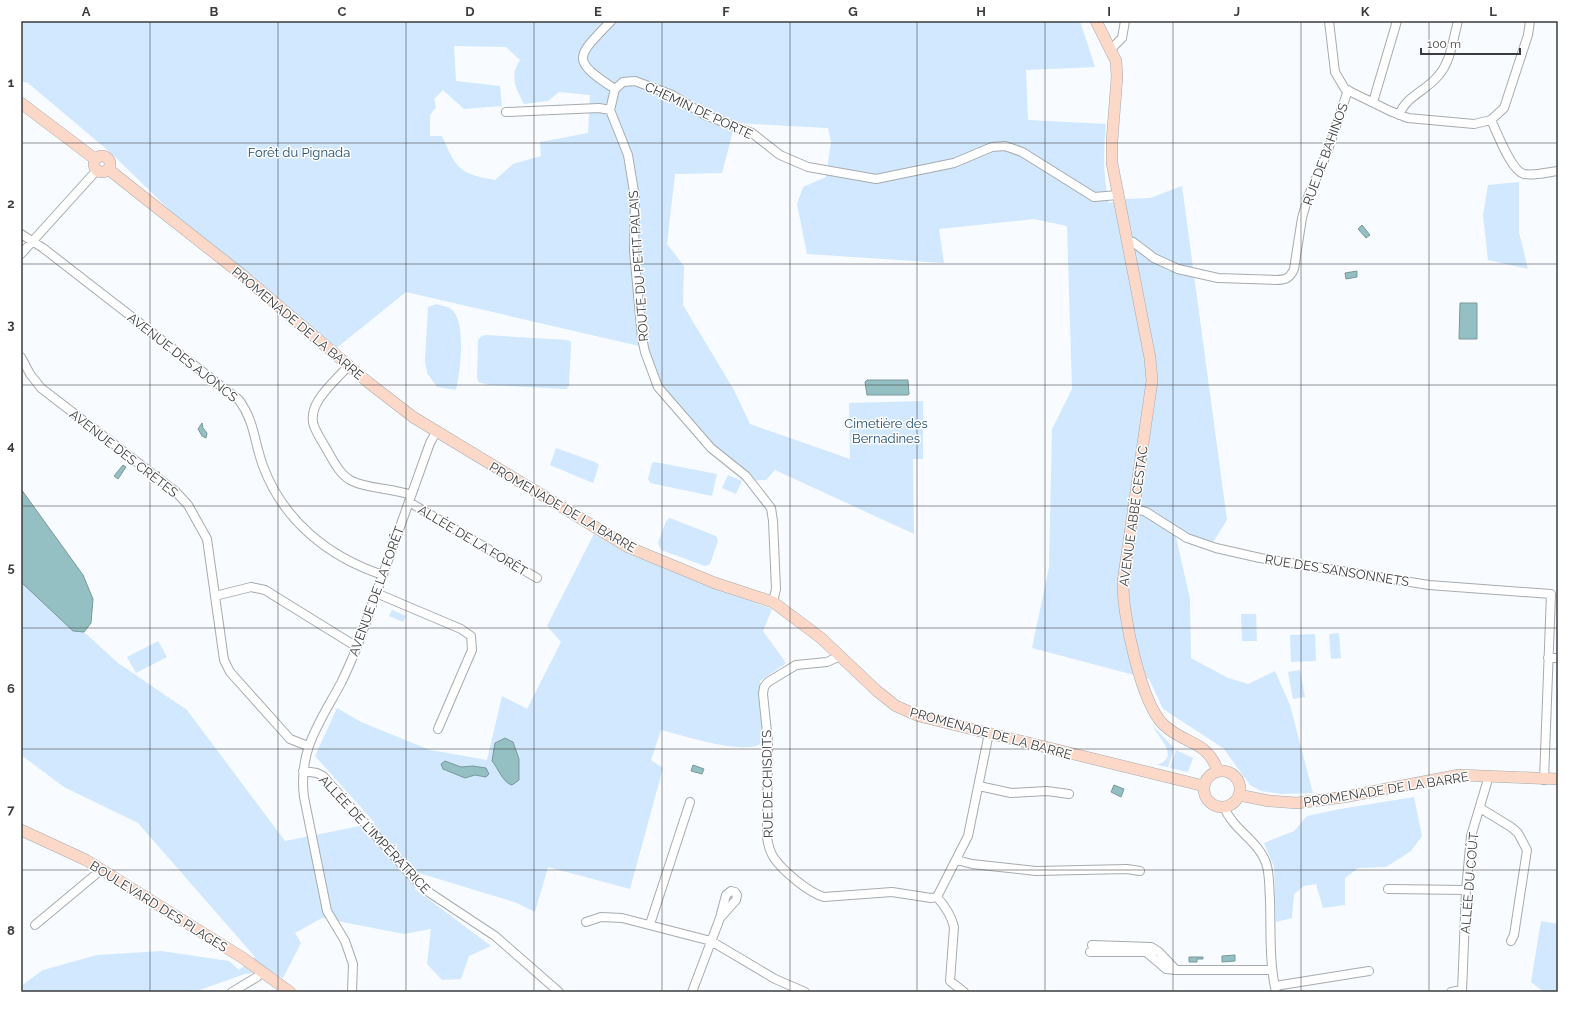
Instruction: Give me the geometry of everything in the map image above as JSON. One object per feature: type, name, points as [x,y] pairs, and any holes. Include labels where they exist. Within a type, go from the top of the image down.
[{"type":"main road","name":"AVENUE ABBÉ CESTAC","points":[[1096,21],[1116,61],[1117,77],[1112,151],[1125,235],[1150,358],[1152,381],[1133,508],[1123,593],[1141,680],[1154,713],[1163,724],[1208,751],[1218,771]]},
{"type":"main road","points":[[21,103],[95,159]]},
{"type":"main road","points":[[100,155],[106,156],[110,163],[108,169],[103,172],[97,170],[94,166],[95,159],[100,155]]},
{"type":"main road","name":"PROMENADE DE LA BARRE","points":[[108,169],[241,274],[349,366],[413,417],[628,547],[716,583],[773,602],[821,638],[877,691],[906,712],[1204,786]]},
{"type":"main road","points":[[1218,771],[1229,772],[1238,778],[1240,789],[1240,795],[1234,803],[1224,807],[1218,807],[1209,802],[1206,797],[1204,786],[1208,776],[1218,771]]},
{"type":"main road","name":"PROMENADE DE LA BARRE","points":[[1240,795],[1270,801],[1308,802],[1451,776],[1489,776],[1544,780],[1558,779]]},
{"type":"main road","name":"BOULEVARD DES PLAGES","points":[[21,830],[74,854],[101,870],[262,971],[290,992]]},
{"type":"street","points":[[506,112],[599,108],[610,110],[615,89],[589,71],[583,63],[582,53],[611,21]]},
{"type":"street","points":[[1111,49],[1122,38],[1125,21]]},
{"type":"street","points":[[1329,21],[1335,72],[1342,84],[1348,90]]},
{"type":"street","points":[[1373,102],[1397,21]]},
{"type":"street","points":[[1399,115],[1402,107],[1409,99],[1429,85],[1442,70],[1447,62],[1458,21]]},
{"type":"street","points":[[1530,21],[1528,36],[1508,98],[1504,108],[1491,120],[1512,165],[1520,172],[1526,174],[1558,171]]},
{"type":"street","name":"CHEMIN DE PORTE","points":[[615,89],[623,82],[635,81],[672,95],[705,115],[752,133],[780,155],[808,167],[876,179],[954,163],[992,147],[1005,146],[1022,152],[1094,197],[1118,195]]},
{"type":"street","name":"RUE DE BAHINOS","points":[[1125,235],[1154,258],[1178,269],[1218,278],[1285,280],[1290,277],[1294,270],[1302,218],[1308,197],[1326,153],[1348,90],[1408,118],[1474,124],[1491,120]]},
{"type":"street","name":"ROUTE DU PETIT PALAIS","points":[[610,110],[628,155],[635,198],[634,251],[645,352],[658,387],[711,448],[746,476],[771,508],[773,520],[776,589],[773,602]]},
{"type":"street","points":[[21,254],[97,170]]},
{"type":"street","name":"AVENUE DES AJONCS","points":[[21,234],[168,344],[239,400],[252,422],[263,466],[281,500],[293,517],[311,537],[331,551],[383,575]]},
{"type":"street","name":"AVENUE DES CRÊTES","points":[[21,357],[30,374],[41,388],[176,492],[188,505],[207,539],[224,660],[230,672],[290,739],[308,746]]},
{"type":"street","name":"ALLÉE DE LA FORÊT","points":[[349,366],[318,401],[312,418],[314,426],[337,468],[352,481],[363,485],[402,491],[410,499],[537,578]]},
{"type":"street","name":"AVENUE DE LA FORÊT","points":[[308,746],[313,733],[346,672],[357,647],[430,443],[436,432]]},
{"type":"street","name":"RUE DES SANSONNETS","points":[[1133,508],[1146,512],[1188,538],[1216,548],[1260,558],[1429,585],[1551,594],[1548,658]]},
{"type":"street","points":[[215,596],[251,587],[264,590],[357,647]]},
{"type":"street","points":[[376,593],[461,629],[471,636],[472,650],[438,729]]},
{"type":"street","name":"RUE DE CHISDITS","points":[[840,656],[827,662],[796,665],[768,682],[764,687],[763,694],[768,742],[767,837],[770,851],[779,864],[817,895],[824,897],[892,892],[931,898],[937,897]]},
{"type":"street","points":[[1544,780],[1548,658],[1558,658]]},
{"type":"street","points":[[964,992],[950,980],[954,927],[948,912],[937,897],[968,836],[990,733]]},
{"type":"street","points":[[308,746],[303,772],[304,797],[327,911],[345,941],[353,964],[352,992]]},
{"type":"street","name":"ALLÉE DE L'IMPÉRATRICE","points":[[303,772],[317,773],[323,776],[410,874],[430,893],[495,936],[559,992]]},
{"type":"street","name":"ALLÉE DU COÛT","points":[[1462,991],[1466,890],[1471,836],[1489,776]]},
{"type":"street","points":[[979,786],[1011,792],[1047,791],[1069,794]]},
{"type":"street","points":[[650,924],[690,802]]},
{"type":"street","points":[[1224,807],[1228,818],[1256,846],[1266,862],[1269,884],[1272,970],[1276,989],[1369,971]]},
{"type":"street","points":[[1480,808],[1511,826],[1518,833],[1527,850],[1514,935],[1510,941]]},
{"type":"street","points":[[957,860],[972,864],[1036,871],[1127,868],[1140,871]]},
{"type":"street","points":[[35,926],[101,870]]},
{"type":"street","points":[[1388,889],[1466,890]]},
{"type":"street","points":[[586,922],[601,917],[622,918],[711,941],[775,979],[805,992]]},
{"type":"street","points":[[692,992],[720,918]]},
{"type":"street","points":[[1091,948],[1151,947],[1159,952],[1176,970],[1272,970]]},
{"type":"street","points":[[232,992],[257,977],[262,971]]},
{"type":"street","points":[[1451,992],[1462,991]]},
{"type":"green space","name":"Forêt du Pignada","points":[[21,21],[1080,21],[1095,67],[1026,70],[1028,120],[1106,124],[1104,164],[1109,203],[1126,199],[1150,198],[1182,186],[1227,520],[1212,544],[1174,528],[1190,599],[1191,658],[1228,678],[1248,684],[1275,671],[1290,705],[1313,793],[1281,794],[1261,791],[1250,785],[1223,748],[1163,709],[1149,679],[1032,648],[1049,567],[1052,429],[1072,389],[1067,226],[1034,219],[939,229],[944,263],[807,254],[797,204],[803,187],[826,177],[831,142],[828,128],[735,123],[722,173],[675,174],[667,244],[684,266],[683,305],[734,390],[750,424],[850,459],[849,403],[923,401],[923,459],[913,459],[914,534],[775,470],[766,480],[743,481],[653,388],[639,346],[406,292],[334,350],[221,260],[111,153],[28,83],[21,81]],"holes":[[[454,46],[506,47],[520,60],[514,77],[516,88],[524,104],[548,101],[559,92],[590,95],[588,133],[540,142],[541,156],[513,164],[495,180],[474,175],[460,168],[451,156],[442,136],[430,136],[430,115],[436,107],[434,99],[443,90],[464,109],[502,106],[500,86],[456,81]]]},
{"type":"green space","points":[[1519,182],[1519,232],[1528,269],[1488,260],[1483,215],[1488,185]]},
{"type":"green space","points":[[437,304],[451,309],[456,315],[459,324],[461,348],[456,390],[437,387],[427,373],[425,361],[428,307]]},
{"type":"green space","points":[[485,335],[568,340],[571,342],[569,386],[566,389],[489,385],[478,382],[478,341],[480,337]]},
{"type":"green space","points":[[556,448],[595,462],[599,465],[593,483],[550,465]]},
{"type":"green space","points":[[655,462],[717,474],[712,496],[650,483],[648,479],[652,463]]},
{"type":"green space","points":[[728,475],[742,481],[736,494],[722,488]]},
{"type":"green space","points":[[21,492],[91,602],[84,632],[118,663],[187,710],[285,841],[375,823],[315,756],[337,708],[361,722],[430,750],[487,760],[502,696],[527,709],[561,642],[547,626],[594,534],[624,552],[772,609],[763,631],[786,663],[760,681],[762,743],[742,747],[728,746],[697,740],[661,730],[651,760],[663,768],[630,889],[548,867],[535,912],[517,903],[419,873],[415,889],[491,946],[469,956],[461,979],[442,980],[427,964],[431,929],[404,934],[322,918],[295,933],[301,943],[283,978],[269,970],[245,974],[194,992],[21,992],[21,986],[43,970],[97,955],[161,951],[229,961],[239,970],[255,957],[138,823],[64,787],[21,755]]},
{"type":"green space","points":[[670,518],[716,536],[718,541],[710,564],[705,566],[661,550],[658,543],[666,521]]},
{"type":"green space","points":[[392,610],[406,616],[403,622],[389,616]]},
{"type":"green space","points":[[1241,614],[1256,614],[1257,641],[1242,641]]},
{"type":"green space","points":[[1339,633],[1341,658],[1331,659],[1329,634]]},
{"type":"green space","points":[[1315,634],[1316,661],[1291,662],[1290,635]]},
{"type":"green space","points":[[158,641],[167,657],[136,673],[127,657]]},
{"type":"green space","points":[[1300,670],[1305,697],[1293,699],[1288,672]]},
{"type":"green space","points":[[1153,726],[1174,748],[1168,767],[1157,765],[1164,761],[1168,752]]},
{"type":"green space","points":[[1176,750],[1193,758],[1188,772],[1170,768]]},
{"type":"green space","points":[[1414,797],[1422,836],[1411,851],[1386,867],[1358,868],[1345,878],[1345,905],[1323,908],[1316,884],[1304,886],[1294,894],[1292,918],[1276,922],[1274,867],[1264,843],[1294,831],[1307,816]]},
{"type":"green space","points":[[1541,921],[1558,924],[1558,992],[1544,992],[1531,982]]},
{"type":"shaded area","points":[[1362,225],[1370,235],[1366,238],[1358,229]]},
{"type":"shaded area","points":[[1357,271],[1357,277],[1346,279],[1345,273]]},
{"type":"shaded area","points":[[1460,303],[1477,303],[1477,339],[1459,339]]},
{"type":"shaded area","points":[[867,380],[908,380],[909,394],[867,395],[865,382]]},
{"type":"shaded area","points":[[202,423],[203,428],[207,433],[206,438],[202,436],[198,429]]},
{"type":"shaded area","points":[[123,465],[126,467],[118,479],[114,476]]},
{"type":"shaded area","points":[[21,489],[83,575],[93,599],[91,623],[84,632],[73,631],[21,582]]},
{"type":"shaded area","points":[[505,738],[513,742],[519,759],[519,780],[512,785],[503,778],[492,761],[495,743]]},
{"type":"shaded area","points":[[445,761],[461,767],[473,766],[486,768],[489,774],[486,777],[475,775],[465,778],[443,769],[441,764]]},
{"type":"shaded area","points":[[693,765],[704,769],[702,774],[691,771]]},
{"type":"shaded area","points":[[1114,785],[1124,789],[1121,797],[1111,792]]},
{"type":"shaded area","points":[[1235,955],[1235,961],[1222,962],[1222,956]]},
{"type":"shaded area","points":[[1189,957],[1203,957],[1203,959],[1197,959],[1197,962],[1189,962]]},
{"type":"park label","name":"Cimetière des Bernadines","points":[[886,430]]}]
